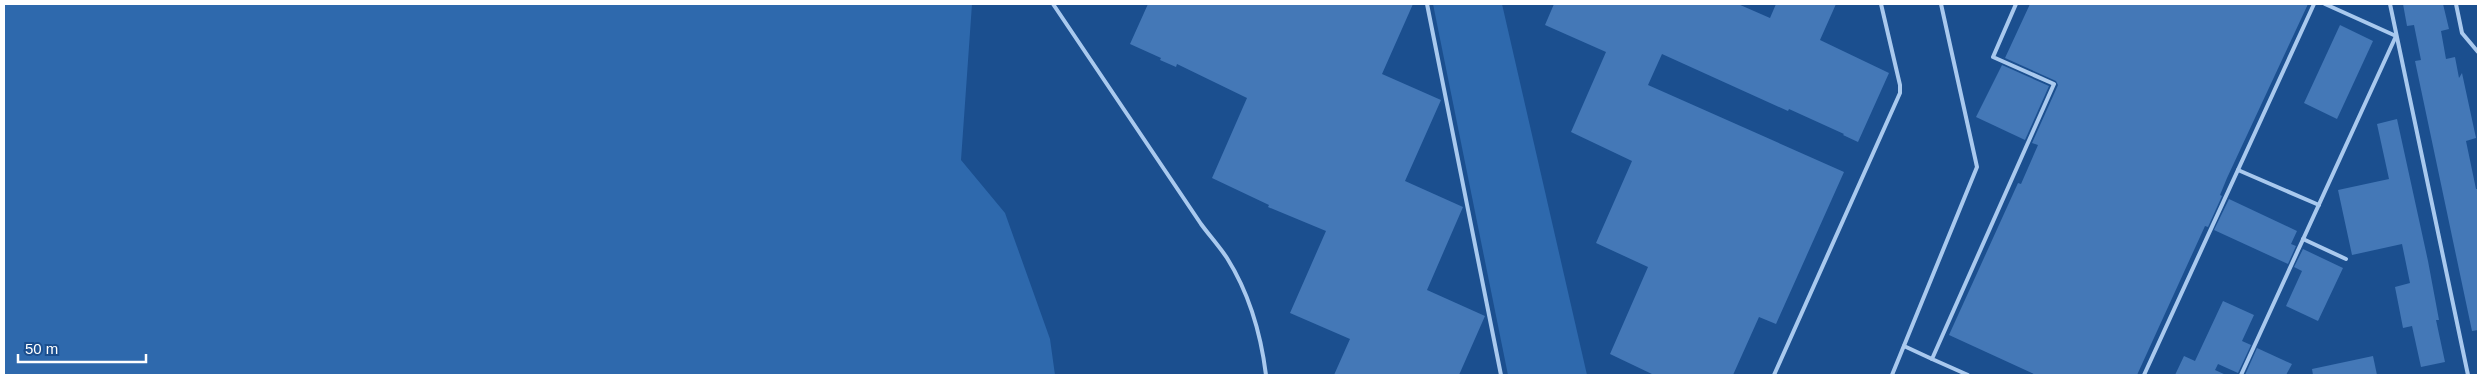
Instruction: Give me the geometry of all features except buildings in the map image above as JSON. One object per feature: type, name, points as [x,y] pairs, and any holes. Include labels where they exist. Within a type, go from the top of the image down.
[{"type":"lane","points":[[1053,4],[1201,224],[1227,258],[1250,306],[1263,352],[1266,375]]},
{"type":"lane","points":[[1427,4],[1501,375]]},
{"type":"lane","points":[[1774,375],[1900,93],[1900,84],[1881,4]]},
{"type":"lane","points":[[1892,375],[1977,167],[1941,4]]},
{"type":"lane","points":[[1932,359],[2054,84],[1993,57],[2016,4]]},
{"type":"lane","points":[[2144,375],[2314,4]]},
{"type":"lane","points":[[2325,4],[2396,36]]},
{"type":"lane","points":[[2390,4],[2468,375]]},
{"type":"lane","points":[[2456,4],[2462,33],[2478,52]]},
{"type":"lane","points":[[2242,375],[2396,36]]},
{"type":"lane","points":[[2238,170],[2319,205]]},
{"type":"lane","points":[[2303,239],[2346,259]]},
{"type":"lane","points":[[1904,346],[1968,375]]},
{"type":"shaded area","points":[[4,4],[972,4],[961,160],[1005,213],[1050,339],[1055,375],[4,375]]},
{"type":"shaded area","points":[[1433,4],[1502,4],[1587,375],[1508,375]]}]
